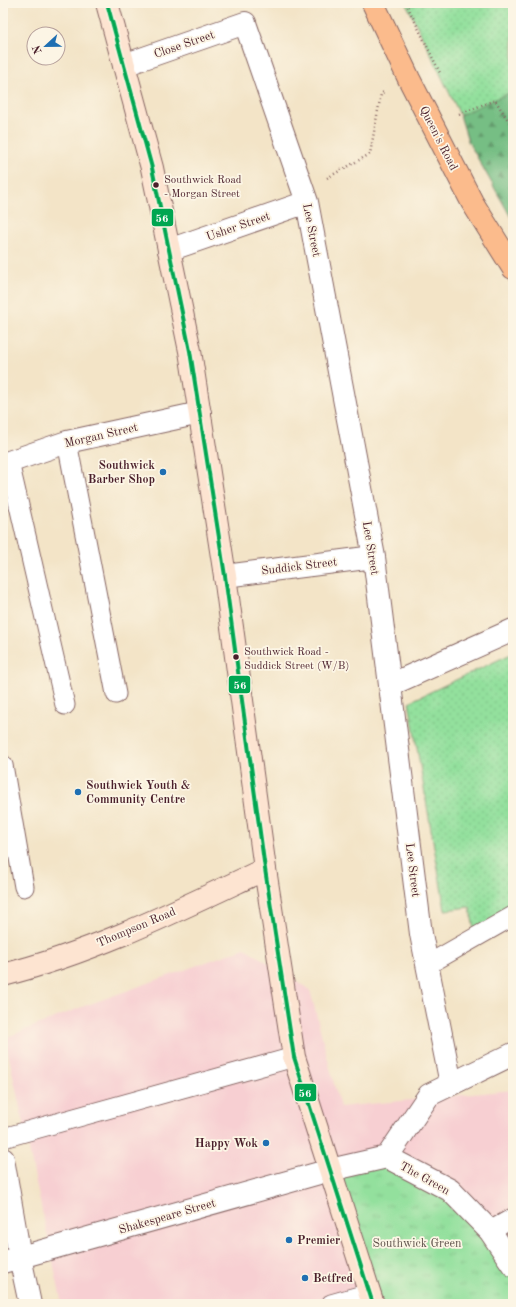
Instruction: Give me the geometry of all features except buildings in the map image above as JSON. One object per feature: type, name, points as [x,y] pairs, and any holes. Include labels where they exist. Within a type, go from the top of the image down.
[{"type":"main road","points":[[106,3],[152,168],[190,351],[225,576],[265,869],[294,1057],[372,1299]]},
{"type":"main road","name":"Queen's Road","points":[[373,3],[409,79],[472,202],[513,268]]},
{"type":"main road","name":"Thompson Road","points":[[3,975],[80,950],[140,927],[265,869]]},
{"type":"street","name":"Close Street","points":[[124,65],[245,23]]},
{"type":"street","name":"Lee Street","points":[[245,23],[305,197],[374,557],[421,934],[451,1084]]},
{"type":"street","name":"Usher Street","points":[[169,250],[305,197]]},
{"type":"street","name":"Morgan Street","points":[[6,463],[67,442],[200,413]]},
{"type":"street","name":"Suddick Street","points":[[225,576],[374,557]]},
{"type":"street","points":[[390,685],[513,630]]},
{"type":"street","points":[[387,1157],[429,1095],[513,1054]]},
{"type":"street","name":"The Green","points":[[331,1174],[387,1157],[450,1190],[490,1231],[513,1265]]},
{"type":"street","points":[[3,1159],[12,1259],[30,1304]]},
{"type":"street","name":"Shakespeare Street","points":[[12,1259],[331,1174]]},
{"type":"lane","points":[[67,442],[116,694]]},
{"type":"lane","points":[[6,463],[65,705]]},
{"type":"lane","points":[[3,765],[24,887]]},
{"type":"lane","points":[[427,965],[513,916]]},
{"type":"lane","points":[[3,1138],[294,1057]]},
{"type":"lane","points":[[490,1231],[513,1218]]},
{"type":"lane","points":[[331,1304],[372,1299]]},
{"type":"path","points":[[406,3],[443,80]]},
{"type":"path","points":[[305,197],[370,154],[381,94],[409,79]]},
{"type":"path","points":[[456,108],[460,115],[495,100],[513,128]]},
{"type":"shaded area","points":[[245,948],[310,990],[340,1107],[513,1090],[513,1304],[62,1304],[5,1038],[82,1007]]},
{"type":"green space","points":[[406,3],[513,3],[513,91],[460,115]]},
{"type":"green space","points":[[513,89],[513,221],[468,141],[460,115]]},
{"type":"green space","points":[[513,653],[513,907],[474,930],[470,907],[445,910],[409,702]]},
{"type":"green space","name":"Southwick Green","points":[[387,1157],[450,1190],[513,1265],[513,1304],[373,1304],[330,1170]]},
{"type":"transit line","name":"56","points":[[107,3],[152,168],[190,351],[225,576],[265,869],[294,1057],[373,1304]]},
{"type":"place","name":"Southwick Road - Morgan Street","points":[[156,185]]},
{"type":"place","name":"Southwick Barber Shop","points":[[163,472]]},
{"type":"place","name":"Southwick Road - Suddick Street (W/B)","points":[[236,657]]},
{"type":"place","name":"Southwick Youth & Community Centre","points":[[78,792]]},
{"type":"place","name":"Happy Wok","points":[[266,1143]]},
{"type":"place","name":"Premier","points":[[289,1240]]},
{"type":"place","name":"Betfred","points":[[305,1278]]}]
